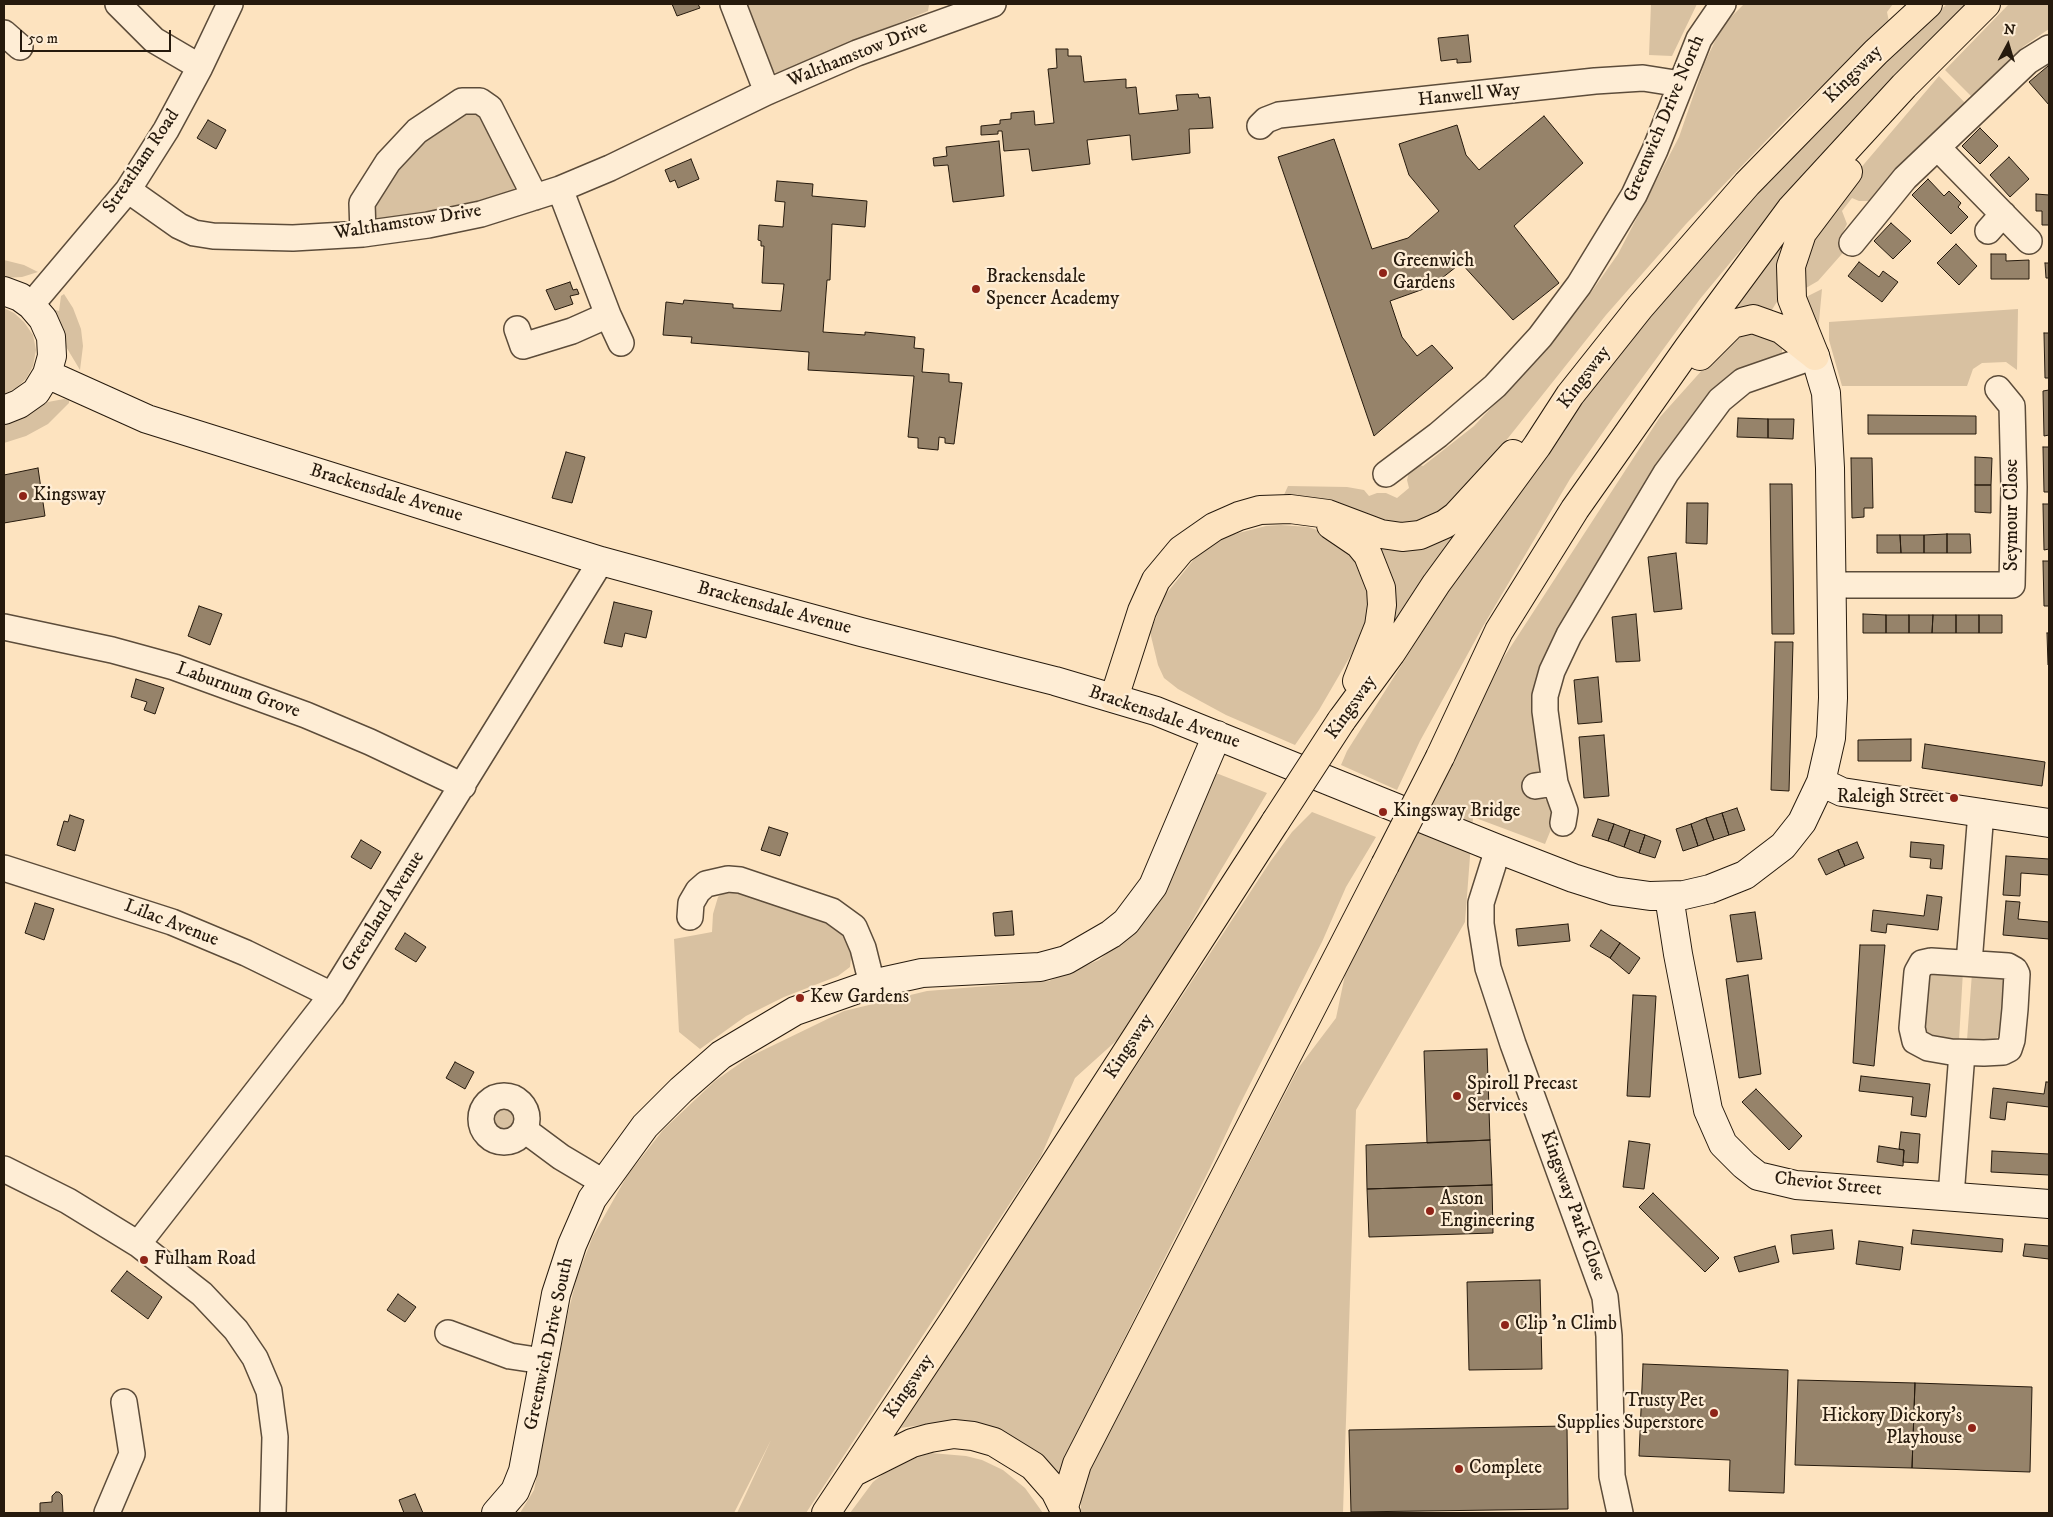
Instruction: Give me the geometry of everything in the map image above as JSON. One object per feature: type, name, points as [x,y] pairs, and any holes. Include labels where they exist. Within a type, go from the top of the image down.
[{"type":"highway","name":"Kingsway","points":[[826,1513],[960,1312],[1343,719],[1374,677],[1436,584],[1537,446],[1570,395],[1640,307],[1747,184],[1869,59],[1928,4]]},
{"type":"highway","points":[[1815,356],[1796,309],[1791,291],[1791,266],[1797,243],[1822,204],[1983,6]]},
{"type":"highway","points":[[1065,1510],[1077,1464],[1440,757],[1499,631],[1615,451],[1689,346],[1791,209],[1904,86],[1983,6]]},
{"type":"highway","points":[[1615,451],[1656,410],[1710,345],[1732,324],[1748,319],[1764,321],[1781,329],[1815,356]]},
{"type":"highway","points":[[1114,698],[1148,594],[1167,564],[1181,550],[1214,526],[1239,516],[1276,509],[1342,517],[1387,535],[1402,537],[1430,532],[1456,516],[1570,395]]},
{"type":"highway","points":[[1312,513],[1359,544],[1374,565],[1381,588],[1382,605],[1379,626],[1343,719]]},
{"type":"highway","points":[[853,1473],[912,1443],[954,1434],[973,1436],[994,1442],[1033,1466],[1056,1491],[1065,1510]]},
{"type":"street","points":[[118,4],[154,40],[200,67]]},
{"type":"street","name":"Streatham Road","points":[[31,305],[128,190],[166,130],[200,67],[230,4]]},
{"type":"street","name":"Walthamstow Drive","points":[[733,4],[767,92]]},
{"type":"street","name":"Walthamstow Drive","points":[[128,190],[166,219],[194,233],[213,236],[293,238],[362,234],[481,214],[560,189],[610,168],[767,92],[946,11],[993,4]]},
{"type":"street","name":"Greenwich Drive North","points":[[1386,474],[1438,435],[1495,386],[1540,337],[1579,285],[1634,195],[1699,39],[1723,4]]},
{"type":"street","points":[[1852,243],[1860,215],[1906,178],[2028,61],[2049,48]]},
{"type":"street","name":"Hanwell Way","points":[[1260,126],[1266,120],[1279,115],[1595,82],[1643,78],[1681,84]]},
{"type":"street","points":[[362,234],[362,203],[388,162],[417,132],[462,101],[480,101],[490,108],[535,197]]},
{"type":"street","points":[[1938,148],[1995,223],[2030,241]]},
{"type":"street","points":[[560,189],[608,315],[621,343]]},
{"type":"street","points":[[4,292],[20,297],[31,305],[43,319],[50,337],[52,356],[47,374],[39,388],[28,399],[4,410]]},
{"type":"street","points":[[517,329],[523,346],[572,331],[608,315]]},
{"type":"street","points":[[1563,822],[1565,811],[1545,784],[1545,696],[1552,671],[1568,635],[1666,473],[1720,400],[1743,381],[1815,356],[1826,394],[1828,424],[1833,698],[1831,738],[1821,782],[1842,792],[2049,823]]},
{"type":"street","name":"Brackensdale Avenue","points":[[47,374],[147,420],[601,561],[852,630],[1114,698],[1156,711],[1498,849],[1598,886],[1632,894],[1670,896],[1710,889],[1745,875],[1783,846],[1802,822],[1821,782]]},
{"type":"street","name":"Seymour Close","points":[[1831,585],[2012,585],[2012,406],[1998,389]]},
{"type":"street","name":"Greenland Avenue","points":[[138,1244],[332,995],[601,561]]},
{"type":"street","name":"Laburnum Grove","points":[[4,627],[112,650],[174,667],[370,742],[463,786]]},
{"type":"street","name":"Greenwich Drive South","points":[[496,1513],[515,1491],[523,1471],[562,1271],[583,1217],[603,1182],[645,1126],[681,1090],[721,1055],[795,1011],[829,997],[872,984],[922,973],[1040,967],[1066,960],[1111,934],[1129,918],[1153,886],[1217,735]]},
{"type":"street","points":[[1969,963],[1982,812]]},
{"type":"street","name":"Kingsway Park Close","points":[[1498,849],[1481,902],[1481,924],[1488,968],[1519,1062],[1605,1297],[1609,1336],[1612,1476],[1620,1513]]},
{"type":"street","name":"Lilac Avenue","points":[[4,868],[172,922],[246,953],[332,995]]},
{"type":"street","points":[[690,917],[691,903],[698,891],[706,884],[728,879],[740,880],[832,911],[854,926],[863,948],[872,984]]},
{"type":"street","name":"Cheviot Street","points":[[1670,896],[1678,954],[1708,1110],[1724,1144],[1735,1157],[1758,1176],[1796,1185],[2049,1204]]},
{"type":"street","points":[[1931,961],[1969,963],[2008,966],[2015,970],[2017,974],[2012,1040],[2008,1049],[1996,1053],[1962,1053],[1942,1051],[1915,1041],[1912,1028],[1918,967],[1922,963],[1931,961]]},
{"type":"street","points":[[1951,1196],[1962,1053]]},
{"type":"street","points":[[526,1131],[561,1158],[603,1182]]},
{"type":"street","points":[[4,1169],[68,1201],[138,1244],[202,1294],[236,1330],[255,1358],[268,1391],[275,1437],[273,1513]]},
{"type":"street","points":[[448,1333],[510,1356],[543,1362]]},
{"type":"street","points":[[107,1513],[132,1454],[124,1402]]},
{"type":"shaded area","points":[[744,4],[929,5],[928,11],[776,73],[770,69]]},
{"type":"shaded area","points":[[1651,4],[1697,4],[1672,56],[1649,55]]},
{"type":"shaded area","points":[[1744,4],[1893,4],[1887,12],[1889,22],[1789,117],[1686,224],[1606,315],[1446,516],[1404,531],[1283,497],[1288,486],[1347,487],[1364,490],[1369,496],[1377,493],[1386,493],[1397,498],[1409,488],[1407,480],[1410,468],[1417,464],[1423,466],[1474,426],[1547,349],[1585,301],[1618,254],[1679,137],[1705,62],[1717,37],[1730,18]]},
{"type":"shaded area","points":[[1947,4],[1969,4],[1862,112],[1764,222],[1700,299],[1570,479],[1482,628],[1420,741],[1397,790],[1341,765],[1347,751],[1463,568],[1525,478],[1628,341],[1695,260],[1786,161],[1867,79]]},
{"type":"shaded area","points":[[2009,4],[2049,4],[2049,29],[2024,46],[1971,96],[1945,70]]},
{"type":"shaded area","points":[[1939,76],[1969,107],[1871,201],[1859,201],[1852,198],[1842,211],[1847,224],[1840,238],[1848,247],[1818,281],[1799,292],[1798,270],[1836,197]]},
{"type":"shaded area","points":[[468,110],[482,115],[513,180],[515,186],[513,193],[436,210],[377,219],[373,208],[392,177],[416,147]]},
{"type":"shaded area","points":[[1793,230],[1785,297],[1778,300],[1770,313],[1723,316]]},
{"type":"shaded area","points":[[4,260],[24,265],[38,272],[22,277],[4,278]]},
{"type":"shaded area","points":[[1822,289],[1818,332],[1802,299]]},
{"type":"shaded area","points":[[64,294],[73,308],[81,329],[83,346],[80,370],[65,345],[55,310],[59,311],[61,296]]},
{"type":"shaded area","points":[[4,308],[14,313],[24,322],[33,335],[36,350],[33,366],[26,379],[16,388],[4,394]]},
{"type":"shaded area","points":[[2018,309],[2017,370],[2006,362],[1982,363],[1973,369],[1967,386],[1842,386],[1829,340],[1829,322]]},
{"type":"shaded area","points":[[1739,329],[1782,343],[1782,359],[1719,386],[1625,520],[1535,681],[1543,758],[1540,770],[1529,776],[1542,797],[1559,810],[1545,844],[1473,817],[1465,922],[1356,1110],[1343,1513],[1081,1513],[1081,1487],[1299,1067],[1336,1018],[1350,951],[1493,674],[1660,417]]},
{"type":"shaded area","points":[[69,400],[69,403],[48,424],[26,436],[4,443],[4,423],[24,417],[48,402]]},
{"type":"shaded area","points":[[1266,526],[1308,527],[1336,536],[1372,576],[1369,624],[1319,710],[1295,745],[1226,715],[1178,689],[1164,678],[1158,665],[1150,632],[1166,594],[1195,558],[1223,537]]},
{"type":"shaded area","points":[[1462,526],[1390,633],[1374,549],[1380,542]]},
{"type":"shaded area","points":[[1216,773],[1267,793],[1215,880],[1162,975],[1126,1032],[1075,1078],[1041,1156],[806,1513],[737,1513],[771,1440],[734,1513],[520,1513],[534,1490],[566,1321],[577,1277],[593,1236],[627,1176],[663,1130],[715,1081],[749,1057],[844,1011],[927,991],[1049,981],[1099,960],[1130,934]]},
{"type":"shaded area","points":[[1312,812],[1376,837],[1346,887],[1322,942],[1069,1448],[1059,1476],[943,1422],[893,1429],[1066,1173],[1270,862],[1292,832]]},
{"type":"shaded area","points":[[728,888],[812,914],[847,934],[852,950],[850,967],[838,976],[784,997],[746,1016],[700,1049],[679,1032],[674,939],[712,932],[713,914],[718,897]]},
{"type":"shaded area","points":[[1938,969],[1963,971],[1959,1040],[1932,1038],[1922,1026],[1925,978]]},
{"type":"shaded area","points":[[1972,973],[1998,974],[2005,982],[2002,1033],[1993,1041],[1967,1040]]},
{"type":"shaded area","points":[[504,1106],[514,1110],[518,1120],[514,1130],[504,1134],[494,1130],[490,1120],[494,1110]]},
{"type":"shaded area","points":[[931,1453],[966,1456],[982,1460],[1003,1470],[1025,1488],[1043,1513],[850,1513],[873,1482],[900,1461]]},
{"type":"building","points":[[672,4],[698,4],[700,8],[677,16]]},
{"type":"building","points":[[1468,35],[1471,62],[1457,63],[1457,59],[1441,61],[1438,38]]},
{"type":"building","points":[[1056,49],[1068,49],[1068,56],[1081,56],[1084,82],[1126,79],[1126,88],[1136,87],[1139,114],[1178,110],[1176,95],[1198,94],[1199,98],[1210,97],[1213,128],[1189,129],[1190,153],[1132,160],[1130,135],[1087,140],[1090,164],[1032,171],[1029,149],[1004,151],[1002,131],[998,131],[998,134],[981,135],[981,126],[1000,124],[1000,120],[1011,119],[1011,113],[1034,111],[1035,125],[1054,123],[1048,69],[1057,68]]},
{"type":"building","points":[[2049,67],[2049,105],[2029,82]]},
{"type":"building","name":"Greenwich Gardens","points":[[1544,116],[1583,163],[1514,226],[1559,283],[1513,320],[1461,263],[1432,286],[1390,301],[1402,337],[1417,356],[1432,345],[1453,368],[1374,436],[1278,157],[1334,139],[1372,249],[1408,238],[1439,211],[1409,175],[1399,144],[1457,125],[1466,155],[1479,170]]},
{"type":"building","points":[[208,120],[226,130],[216,149],[197,138]]},
{"type":"building","points":[[1980,128],[1998,146],[1980,164],[1962,146]]},
{"type":"building","points":[[999,141],[1004,196],[953,202],[948,165],[934,166],[933,158],[947,156],[946,147]]},
{"type":"building","points":[[2009,157],[2029,179],[2010,197],[1990,175]]},
{"type":"building","points":[[691,159],[699,179],[678,188],[675,180],[670,182],[665,170]]},
{"type":"building","points":[[1928,179],[1944,196],[1949,191],[1961,203],[1958,207],[1968,217],[1951,234],[1912,195]]},
{"type":"building","points":[[777,181],[813,184],[812,196],[867,201],[865,227],[832,224],[830,280],[827,280],[823,332],[865,335],[865,332],[915,337],[914,348],[924,349],[922,372],[949,374],[949,382],[962,383],[954,444],[945,443],[945,438],[939,437],[938,450],[918,448],[918,438],[908,437],[914,376],[808,370],[809,352],[691,343],[692,337],[663,335],[666,302],[683,304],[684,300],[733,304],[733,308],[781,311],[784,284],[762,283],[764,246],[761,246],[761,241],[758,240],[759,225],[783,227],[785,202],[775,201]]},
{"type":"building","points":[[2036,194],[2049,195],[2049,225],[2042,225],[2042,211],[2036,211]]},
{"type":"building","points":[[1891,223],[1911,241],[1893,259],[1874,241]]},
{"type":"building","points":[[1956,244],[1977,266],[1959,285],[1937,263]]},
{"type":"building","points":[[1991,254],[2006,254],[2006,261],[2029,260],[2029,279],[1991,279]]},
{"type":"building","points":[[1859,262],[1879,277],[1883,271],[1898,282],[1882,302],[1848,276]]},
{"type":"building","points":[[2045,263],[2049,263],[2049,278],[2046,278]]},
{"type":"building","points":[[570,282],[573,290],[577,289],[579,294],[570,296],[573,304],[555,310],[546,290]]},
{"type":"building","points":[[2044,333],[2049,333],[2049,378],[2045,378]]},
{"type":"building","points":[[2049,390],[2049,435],[2044,436],[2043,391]]},
{"type":"building","points":[[1868,415],[1976,416],[1976,434],[1868,434]]},
{"type":"building","points":[[1738,418],[1768,419],[1768,438],[1737,437]]},
{"type":"building","points":[[1768,419],[1794,419],[1793,439],[1768,438]]},
{"type":"building","points":[[2043,447],[2049,447],[2049,492],[2044,492]]},
{"type":"building","points":[[566,452],[585,457],[572,503],[552,498]]},
{"type":"building","points":[[1975,457],[1992,458],[1991,485],[1975,485]]},
{"type":"building","points":[[1851,458],[1872,458],[1873,508],[1864,508],[1864,517],[1852,518]]},
{"type":"building","name":"Kingsway","points":[[38,468],[45,516],[4,523],[4,475]]},
{"type":"building","points":[[1770,484],[1792,484],[1794,634],[1772,634]]},
{"type":"building","points":[[1975,485],[1991,485],[1991,513],[1975,512]]},
{"type":"building","points":[[1687,503],[1708,503],[1707,544],[1686,543]]},
{"type":"building","points":[[2043,504],[2049,504],[2049,549],[2044,550]]},
{"type":"building","points":[[1947,534],[1970,534],[1971,553],[1947,553]]},
{"type":"building","points":[[1947,534],[1947,553],[1924,553],[1924,535]]},
{"type":"building","points":[[1877,535],[1900,535],[1901,553],[1877,553]]},
{"type":"building","points":[[1900,535],[1924,535],[1924,553],[1901,553]]},
{"type":"building","points":[[1676,553],[1682,609],[1654,612],[1648,557]]},
{"type":"building","points":[[2043,561],[2049,561],[2049,606],[2044,606]]},
{"type":"building","points":[[614,602],[652,611],[646,638],[625,633],[622,647],[604,643]]},
{"type":"building","points":[[199,606],[222,614],[210,645],[188,636]]},
{"type":"building","points":[[1636,614],[1640,661],[1616,662],[1612,617]]},
{"type":"building","points":[[1863,614],[1886,615],[1886,633],[1863,633]]},
{"type":"building","points":[[1886,615],[1909,615],[1909,633],[1886,633]]},
{"type":"building","points":[[1909,615],[1933,615],[1932,633],[1909,633]]},
{"type":"building","points":[[1933,615],[1956,615],[1956,633],[1932,633]]},
{"type":"building","points":[[1956,615],[1979,615],[1979,633],[1956,633]]},
{"type":"building","points":[[1979,615],[2002,615],[2002,633],[1979,633]]},
{"type":"building","points":[[2047,633],[2049,633],[2049,665],[2048,665]]},
{"type":"building","points":[[1775,642],[1793,642],[1789,791],[1771,790]]},
{"type":"building","points":[[1598,677],[1602,722],[1578,724],[1574,680]]},
{"type":"building","points":[[136,679],[164,688],[155,714],[144,710],[147,702],[131,697]]},
{"type":"building","points":[[1604,735],[1609,796],[1584,798],[1579,737]]},
{"type":"building","points":[[1911,739],[1911,761],[1858,761],[1858,740]]},
{"type":"building","points":[[1925,744],[2045,762],[2042,786],[1922,768]]},
{"type":"building","points":[[1737,808],[1745,830],[1729,835],[1722,813]]},
{"type":"building","points":[[1722,813],[1729,835],[1714,840],[1706,818]]},
{"type":"building","points":[[70,815],[84,820],[75,851],[57,845],[64,821],[68,822]]},
{"type":"building","points":[[1706,818],[1714,840],[1698,846],[1691,824]]},
{"type":"building","points":[[1598,819],[1614,824],[1608,841],[1592,836]]},
{"type":"building","points":[[1614,824],[1630,830],[1624,847],[1608,841]]},
{"type":"building","points":[[1691,824],[1698,846],[1683,851],[1676,829]]},
{"type":"building","points":[[769,827],[788,833],[780,856],[761,850]]},
{"type":"building","points":[[1630,830],[1645,835],[1639,853],[1624,847]]},
{"type":"building","points":[[1645,835],[1661,841],[1655,858],[1639,853]]},
{"type":"building","points":[[361,840],[381,852],[371,869],[351,857]]},
{"type":"building","points":[[1857,842],[1864,858],[1845,866],[1838,850]]},
{"type":"building","points":[[1911,842],[1944,845],[1942,869],[1930,868],[1931,859],[1910,857]]},
{"type":"building","points":[[1838,850],[1845,866],[1826,875],[1818,859]]},
{"type":"building","points":[[2006,856],[2049,859],[2049,875],[2021,873],[2020,896],[2003,895]]},
{"type":"building","points":[[1927,895],[1942,897],[1938,930],[1887,924],[1886,933],[1871,931],[1873,910],[1924,916]]},
{"type":"building","points":[[2006,901],[2020,902],[2018,919],[2049,922],[2049,939],[2003,935]]},
{"type":"building","points":[[35,903],[54,909],[44,940],[25,933]]},
{"type":"building","points":[[1012,911],[1014,935],[995,936],[993,913]]},
{"type":"building","points":[[1755,912],[1762,959],[1737,962],[1730,915]]},
{"type":"building","points":[[1568,924],[1570,941],[1518,946],[1516,929]]},
{"type":"building","points":[[1601,930],[1620,943],[1610,958],[1590,946]]},
{"type":"building","points":[[405,933],[426,947],[416,962],[395,949]]},
{"type":"building","points":[[1620,943],[1640,958],[1629,974],[1610,958]]},
{"type":"building","points":[[1860,945],[1885,945],[1874,1066],[1853,1063]]},
{"type":"building","points":[[1748,975],[1761,1074],[1739,1078],[1726,979]]},
{"type":"building","points":[[1633,995],[1656,996],[1650,1097],[1627,1096]]},
{"type":"building","name":"Spiroll Precast Services","points":[[1487,1049],[1490,1140],[1427,1143],[1424,1051]]},
{"type":"building","points":[[455,1062],[474,1072],[465,1089],[446,1078]]},
{"type":"building","points":[[1861,1076],[1930,1084],[1926,1117],[1911,1115],[1913,1097],[1859,1091]]},
{"type":"building","points":[[2046,1082],[2049,1082],[2049,1107],[2007,1102],[2005,1120],[1990,1118],[1993,1088],[2044,1094]]},
{"type":"building","points":[[1756,1089],[1802,1136],[1789,1150],[1742,1102]]},
{"type":"building","points":[[1901,1132],[1920,1134],[1918,1163],[1903,1162],[1904,1150],[1899,1149]]},
{"type":"building","points":[[1490,1140],[1492,1185],[1367,1189],[1366,1145]]},
{"type":"building","points":[[1629,1141],[1650,1144],[1644,1189],[1623,1187]]},
{"type":"building","points":[[1879,1146],[1904,1150],[1903,1166],[1877,1162]]},
{"type":"building","points":[[1992,1151],[2049,1154],[2049,1175],[1991,1172]]},
{"type":"building","name":"Aston Engineering","points":[[1492,1185],[1493,1233],[1369,1237],[1367,1189]]},
{"type":"building","points":[[1653,1193],[1719,1258],[1705,1272],[1639,1207]]},
{"type":"building","points":[[1832,1230],[1834,1249],[1793,1254],[1791,1235]]},
{"type":"building","points":[[1913,1230],[2003,1239],[2002,1252],[1911,1244]]},
{"type":"building","points":[[1859,1241],[1903,1247],[1900,1270],[1856,1264]]},
{"type":"building","points":[[2025,1244],[2049,1246],[2049,1259],[2023,1256]]},
{"type":"building","points":[[1775,1246],[1779,1262],[1739,1272],[1734,1257]]},
{"type":"building","points":[[127,1271],[162,1297],[148,1319],[111,1291]]},
{"type":"building","name":"Clip 'n Climb","points":[[1540,1280],[1542,1369],[1469,1370],[1467,1282]]},
{"type":"building","points":[[398,1294],[416,1307],[405,1322],[387,1310]]},
{"type":"building","name":"Trusty Pet Supplies Superstore","points":[[1643,1364],[1788,1370],[1784,1493],[1729,1491],[1730,1460],[1639,1456]]},
{"type":"building","points":[[1798,1380],[1915,1383],[1912,1468],[1795,1465]]},
{"type":"building","name":"Hickory Dickory's Playhouse","points":[[1915,1383],[2032,1387],[2030,1472],[1912,1468]]},
{"type":"building","name":"Complete","points":[[1567,1426],[1568,1509],[1351,1512],[1349,1430]]},
{"type":"building","points":[[56,1492],[62,1495],[63,1513],[40,1513],[40,1503],[52,1502],[52,1496]]},
{"type":"building","points":[[415,1494],[423,1513],[404,1513],[399,1500]]},
{"type":"place","name":"Greenwich Gardens","points":[[1383,273]]},
{"type":"place","name":"Brackensdale Spencer Academy","points":[[976,289]]},
{"type":"place","name":"Kingsway","points":[[23,496]]},
{"type":"place","name":"Raleigh Street","points":[[1954,798]]},
{"type":"place","name":"Kingsway Bridge","points":[[1383,812]]},
{"type":"place","name":"Kew Gardens","points":[[800,998]]},
{"type":"place","name":"Spiroll Precast Services","points":[[1457,1096]]},
{"type":"place","name":"Aston Engineering","points":[[1430,1211]]},
{"type":"place","name":"Fulham Road","points":[[144,1260]]},
{"type":"place","name":"Clip 'n Climb","points":[[1505,1325]]},
{"type":"place","name":"Trusty Pet Supplies Superstore","points":[[1714,1413]]},
{"type":"place","name":"Hickory Dickory's Playhouse","points":[[1972,1428]]},
{"type":"place","name":"Complete","points":[[1459,1469]]}]
